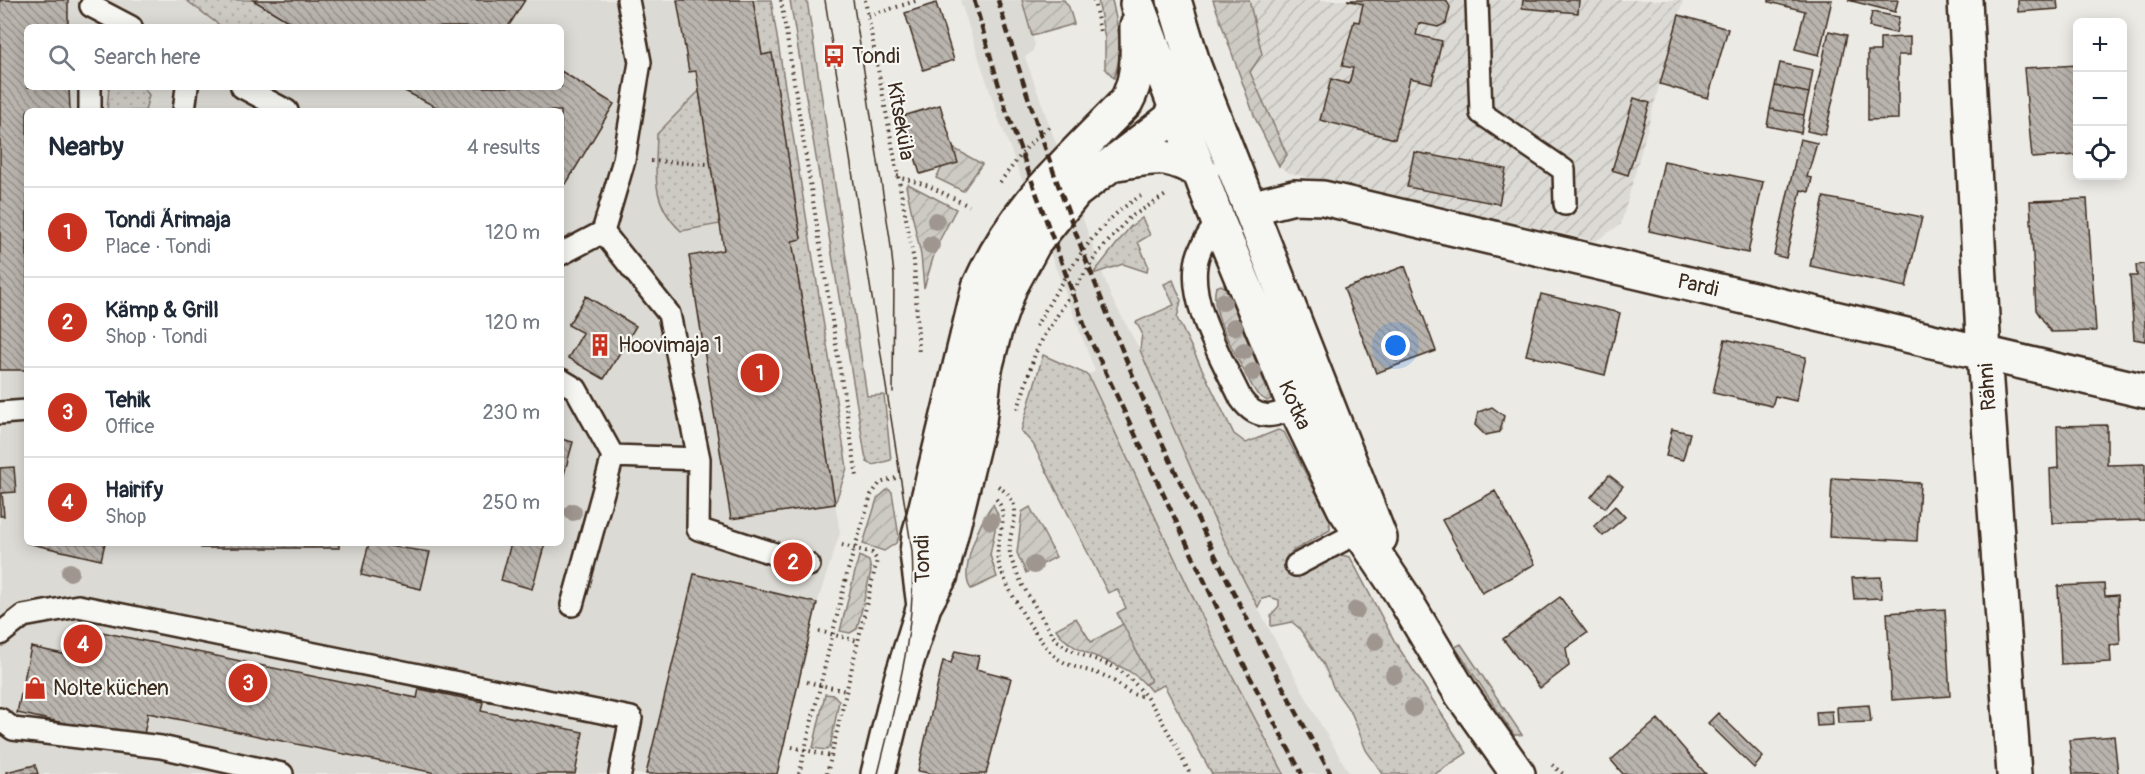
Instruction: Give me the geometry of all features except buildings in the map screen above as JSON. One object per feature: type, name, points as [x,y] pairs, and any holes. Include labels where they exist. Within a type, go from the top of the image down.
[{"type":"street","points":[[1174,0],[1187,93],[1250,208],[1307,398],[1367,528],[1401,593],[1462,695],[1518,774]]},
{"type":"street","name":"Rähni","points":[[1965,0],[1984,354],[2014,774]]},
{"type":"street","name":"Kotka","points":[[1136,2],[1187,93],[1202,174],[1218,221],[1307,398]]},
{"type":"street","name":"Tondi","points":[[924,606],[917,553],[919,536],[979,287],[991,260],[1022,211],[1126,102],[1134,87],[1138,68],[1136,2]]},
{"type":"street","points":[[1126,102],[1139,95],[1187,93]]},
{"type":"street","name":"Tondi","points":[[878,774],[901,680],[924,606],[941,576],[979,421],[985,369],[1010,286],[1034,243],[1075,192],[1158,131],[1187,93]]},
{"type":"street","points":[[1113,164],[1167,157],[1182,160],[1202,174]]},
{"type":"street","name":"Pardi","points":[[1250,208],[1294,197],[1323,198],[1693,283],[2145,391]]},
{"type":"lane","points":[[564,252],[603,232],[624,160],[640,62],[628,0]]},
{"type":"lane","points":[[1477,0],[1481,113],[1564,170],[1565,204]]},
{"type":"lane","points":[[91,24],[92,3],[126,24]]},
{"type":"lane","points":[[90,90],[90,108]]},
{"type":"lane","points":[[184,108],[187,90]]},
{"type":"lane","points":[[248,90],[281,108]]},
{"type":"lane","points":[[1218,221],[1205,239],[1195,270],[1201,313],[1249,409],[1257,415],[1269,416],[1307,398]]},
{"type":"lane","points":[[603,232],[669,314],[699,459],[698,528],[809,565]]},
{"type":"lane","points":[[564,382],[576,389],[614,456],[572,605]]},
{"type":"lane","points":[[0,412],[24,411]]},
{"type":"lane","points":[[614,456],[699,459]]},
{"type":"lane","points":[[1296,565],[1367,528]]},
{"type":"lane","points":[[0,634],[23,616],[78,606],[631,718],[620,774]]},
{"type":"lane","points":[[0,719],[13,729],[161,747],[282,774]]},
{"type":"path","points":[[782,0],[857,477]]},
{"type":"path","name":"Kitseküla","points":[[865,0],[896,176],[914,261],[919,355]]},
{"type":"path","points":[[868,16],[919,0]]},
{"type":"path","points":[[624,160],[711,164]]},
{"type":"path","points":[[896,176],[929,186],[969,206]]},
{"type":"path","points":[[1017,411],[1035,354],[1045,334],[1098,253],[1129,218],[1165,197],[1168,192]]},
{"type":"path","points":[[799,774],[855,548],[874,488],[892,478]]},
{"type":"path","points":[[992,484],[1007,494],[1013,502],[1016,520],[1010,546],[1011,557],[1052,635],[1061,646],[1072,652],[1094,658],[1136,682],[1142,696],[1160,717],[1190,774]]},
{"type":"path","points":[[989,494],[999,501],[1004,513],[997,549],[1001,569],[1042,645],[1060,661],[1097,672],[1134,696],[1142,696]]},
{"type":"path","points":[[827,774],[877,560],[872,553],[842,545]]},
{"type":"path","points":[[819,631],[858,641]]},
{"type":"path","points":[[807,682],[846,691]]},
{"type":"path","points":[[792,747],[831,756]]},
{"type":"shaded area","points":[[0,0],[753,0],[772,53],[801,239],[792,241],[840,533],[817,603],[777,774],[0,774]]},
{"type":"shaded area","points":[[186,0],[253,0],[293,24],[218,24]]},
{"type":"shaded area","points":[[753,0],[771,0],[847,468],[835,504],[792,241],[801,239],[772,54],[762,55]]},
{"type":"shaded area","points":[[790,0],[807,0],[867,396],[884,395],[891,460],[873,465],[867,462],[865,454]]},
{"type":"shaded area","points":[[960,0],[1022,0],[1035,45],[1032,52],[1025,57],[1111,297],[1140,350],[1238,571],[1350,774],[1284,774],[1210,633],[1088,375],[1095,371],[999,119]]},
{"type":"shaded area","points":[[1022,0],[1064,0],[1069,7],[1074,24],[1032,36]]},
{"type":"shaded area","points":[[1098,0],[1112,0],[1119,39],[1119,58],[1114,78],[1105,68],[1105,39]]},
{"type":"shaded area","points":[[1213,0],[1249,0],[1262,54],[1250,72],[1287,155],[1279,166],[1255,118]]},
{"type":"shaded area","points":[[1249,0],[1683,0],[1621,224],[1596,241],[1289,173],[1279,166],[1287,155],[1250,72]]},
{"type":"shaded area","points":[[109,90],[145,90],[149,95],[146,108],[107,108]]},
{"type":"shaded area","points":[[699,91],[720,224],[681,231],[664,209],[657,186],[657,134]]},
{"type":"shaded area","points":[[953,148],[982,164],[963,191],[936,178]]},
{"type":"shaded area","points":[[908,184],[956,209],[937,245],[924,288],[921,255],[906,186]]},
{"type":"shaded area","points":[[1142,218],[1150,235],[1138,242],[1148,265],[1147,272],[1123,264],[1093,274],[1130,227]]},
{"type":"shaded area","points":[[1173,280],[1181,300],[1177,318],[1234,434],[1246,443],[1278,430],[1284,432],[1330,520],[1330,530],[1291,552],[1302,574],[1341,555],[1350,557],[1395,642],[1467,753],[1435,774],[1383,774],[1366,750],[1352,714],[1334,689],[1324,665],[1299,628],[1292,622],[1271,626],[1271,615],[1279,606],[1279,600],[1270,597],[1262,599],[1258,607],[1211,512],[1140,350],[1142,333],[1136,322],[1174,305],[1164,284]]},
{"type":"shaded area","points":[[1221,285],[1226,288],[1271,399],[1267,401],[1257,394],[1252,386],[1221,323],[1215,298],[1216,287]]},
{"type":"shaded area","points":[[1043,355],[1088,375],[1210,633],[1284,774],[1212,774],[1164,685],[1151,691],[1145,684],[1151,681],[1117,613],[1126,608],[1117,589],[1108,593],[1033,444],[1021,431]]},
{"type":"shaded area","points":[[888,489],[892,492],[899,537],[896,543],[884,551],[863,544],[877,499]]},
{"type":"shaded area","points":[[993,504],[998,515],[990,555],[997,577],[971,589],[967,571],[972,546]]},
{"type":"shaded area","points":[[1030,507],[1056,557],[1026,573],[1017,553],[1022,512]]},
{"type":"shaded area","points":[[859,556],[869,561],[871,571],[857,629],[850,633],[840,631]]},
{"type":"shaded area","points":[[1076,618],[1091,642],[1123,624],[1151,681],[1145,684],[1123,668],[1085,652],[1064,639],[1056,629]]},
{"type":"shaded area","points":[[1461,644],[1522,735],[1514,735],[1455,647]]},
{"type":"shaded area","points":[[825,694],[834,695],[839,701],[830,748],[826,750],[813,748]]},
{"type":"tram line","points":[[825,0],[912,551],[913,580],[904,664],[878,774]]},
{"type":"tram line","points":[[853,0],[894,275],[893,392]]},
{"type":"railway","points":[[974,0],[1006,110],[1088,335],[1249,675],[1302,774]]},
{"type":"railway","points":[[998,0],[1029,101],[1064,201],[1101,299],[1142,397],[1231,588],[1331,774]]},
{"type":"place","name":"Tondi","points":[[834,56]]},
{"type":"place","name":"Hoovimaja 1","points":[[600,345]]},
{"type":"place","name":"Tondi Ärimaja","points":[[760,373]]},
{"type":"place","name":"Kämp & Grill","points":[[793,562]]},
{"type":"place","name":"Hairify","points":[[83,644]]},
{"type":"place","name":"Tehik","points":[[248,683]]},
{"type":"place","name":"Nolte küchen","points":[[35,688]]}]
